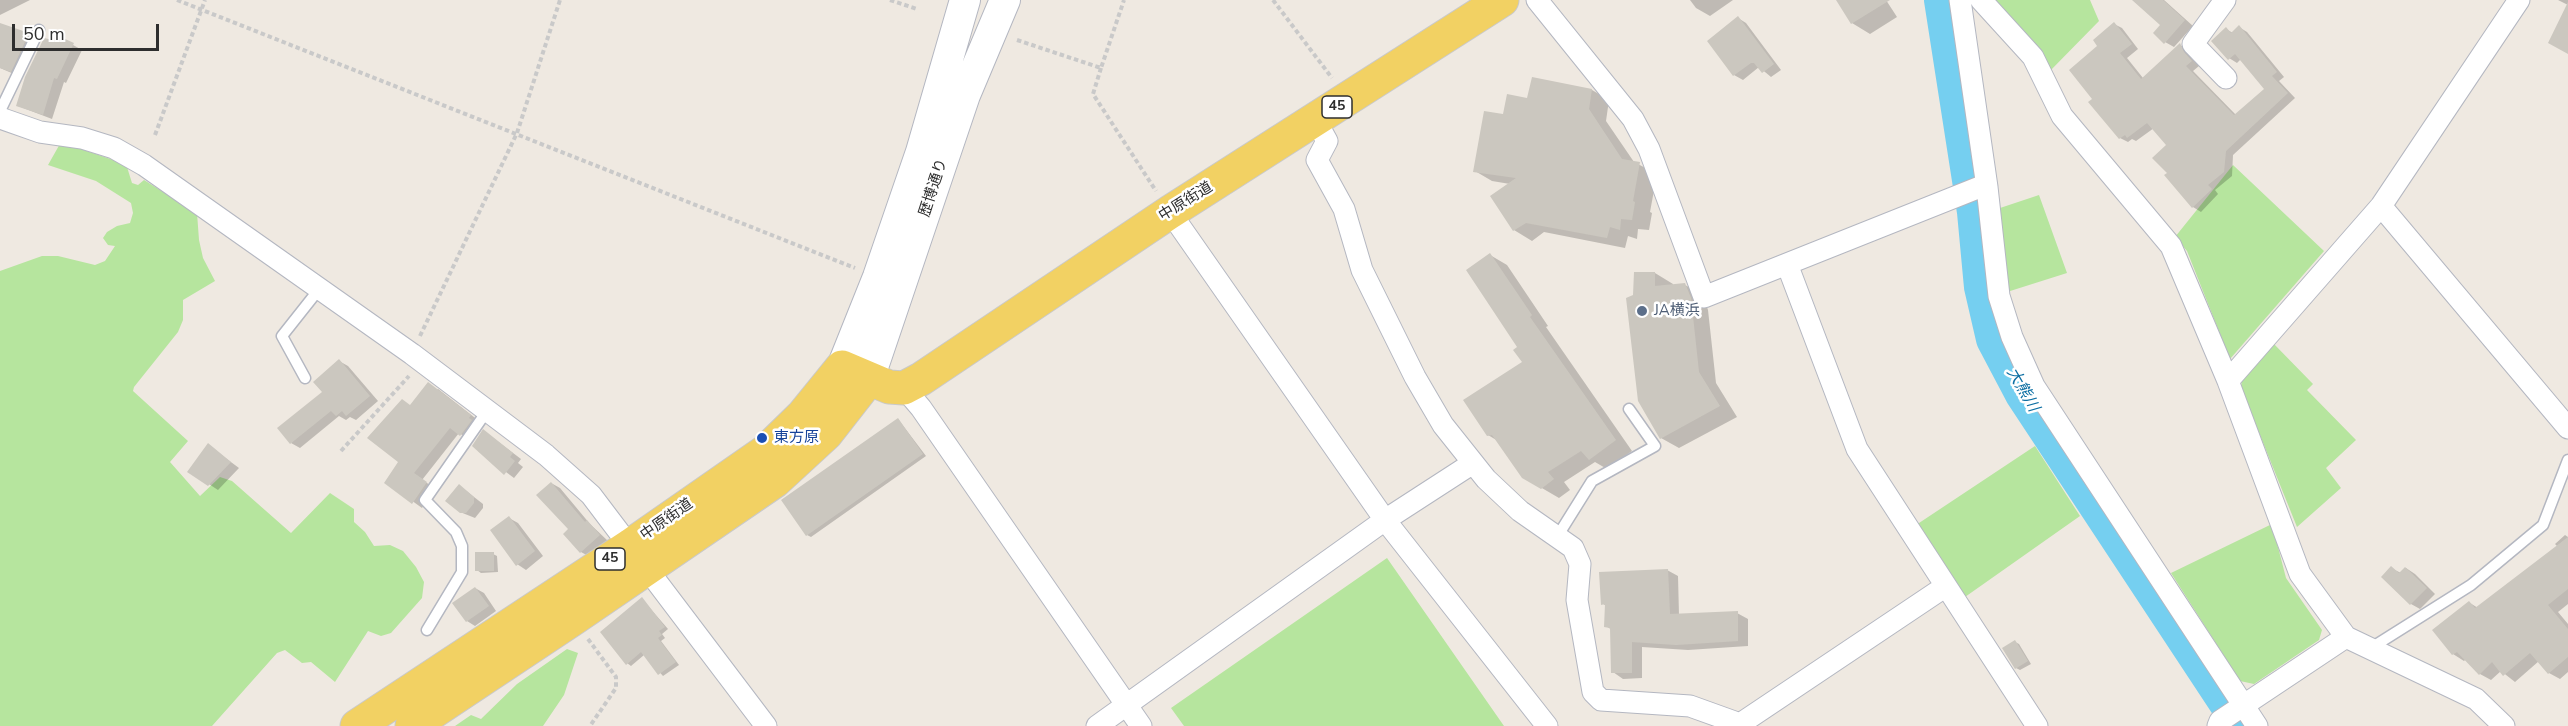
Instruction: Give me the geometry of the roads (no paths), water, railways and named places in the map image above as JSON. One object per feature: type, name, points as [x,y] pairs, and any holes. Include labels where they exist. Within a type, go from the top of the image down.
[{"type":"main road","name":"中原街道","points":[[904,388],[921,379],[1170,212],[1316,121],[1502,0]]},
{"type":"main road","points":[[856,373],[889,387],[904,388]]},
{"type":"main road","name":"中原街道","points":[[412,726],[573,619],[638,556],[766,451],[803,415],[856,373]]},
{"type":"main road","name":"中原街道","points":[[357,726],[638,556]]},
{"type":"street","name":"歴博通り","points":[[856,373],[878,277],[921,152],[965,0]]},
{"type":"street","name":"歴博通り","points":[[856,373],[965,95],[1005,0]]},
{"type":"street","points":[[1537,0],[1633,119],[1649,149],[1704,297],[1977,190]]},
{"type":"street","points":[[1960,0],[1977,190],[1999,296],[2012,337],[2034,386],[2257,726]]},
{"type":"street","points":[[1981,0],[2033,57],[2062,116],[2171,246],[2228,381],[2300,573],[2346,637],[2476,699],[2504,726]]},
{"type":"street","points":[[2225,0],[2193,44],[2226,78]]},
{"type":"street","points":[[2228,381],[2381,206],[2519,0]]},
{"type":"street","points":[[0,118],[40,132],[82,138],[114,148],[144,165],[320,288],[546,455],[591,495],[765,726]]},
{"type":"street","points":[[1316,121],[1327,141],[1317,160],[1344,209],[1362,270],[1421,387],[1443,425],[1473,464],[1520,511],[1574,548],[1580,564],[1577,600],[1593,692],[1600,700],[1690,706],[1739,725],[1946,586]]},
{"type":"street","points":[[2381,206],[2568,428]]},
{"type":"street","points":[[1170,212],[1385,520],[1546,726]]},
{"type":"street","points":[[1787,264],[1857,449],[2037,726]]},
{"type":"street","points":[[904,388],[921,408],[1141,726]]},
{"type":"street","points":[[1097,726],[1385,520],[1473,464]]},
{"type":"street","points":[[2218,726],[2220,721],[2242,705],[2346,637]]},
{"type":"lane","points":[[0,111],[39,30]]},
{"type":"lane","points":[[305,378],[282,336],[320,288]]},
{"type":"lane","points":[[1557,537],[1592,482],[1656,446],[1629,409]]},
{"type":"lane","points":[[427,630],[462,572],[462,546],[456,532],[425,500],[488,411]]},
{"type":"lane","points":[[2370,648],[2471,585],[2542,525],[2568,460]]},
{"type":"waterway","name":"大熊川","points":[[1942,0],[1975,212],[1982,287],[1994,339],[2023,394],[2242,726]]},
{"type":"place","name":"JA横浜","points":[[1642,311]]},
{"type":"place","name":"東方原","points":[[762,438]]}]
